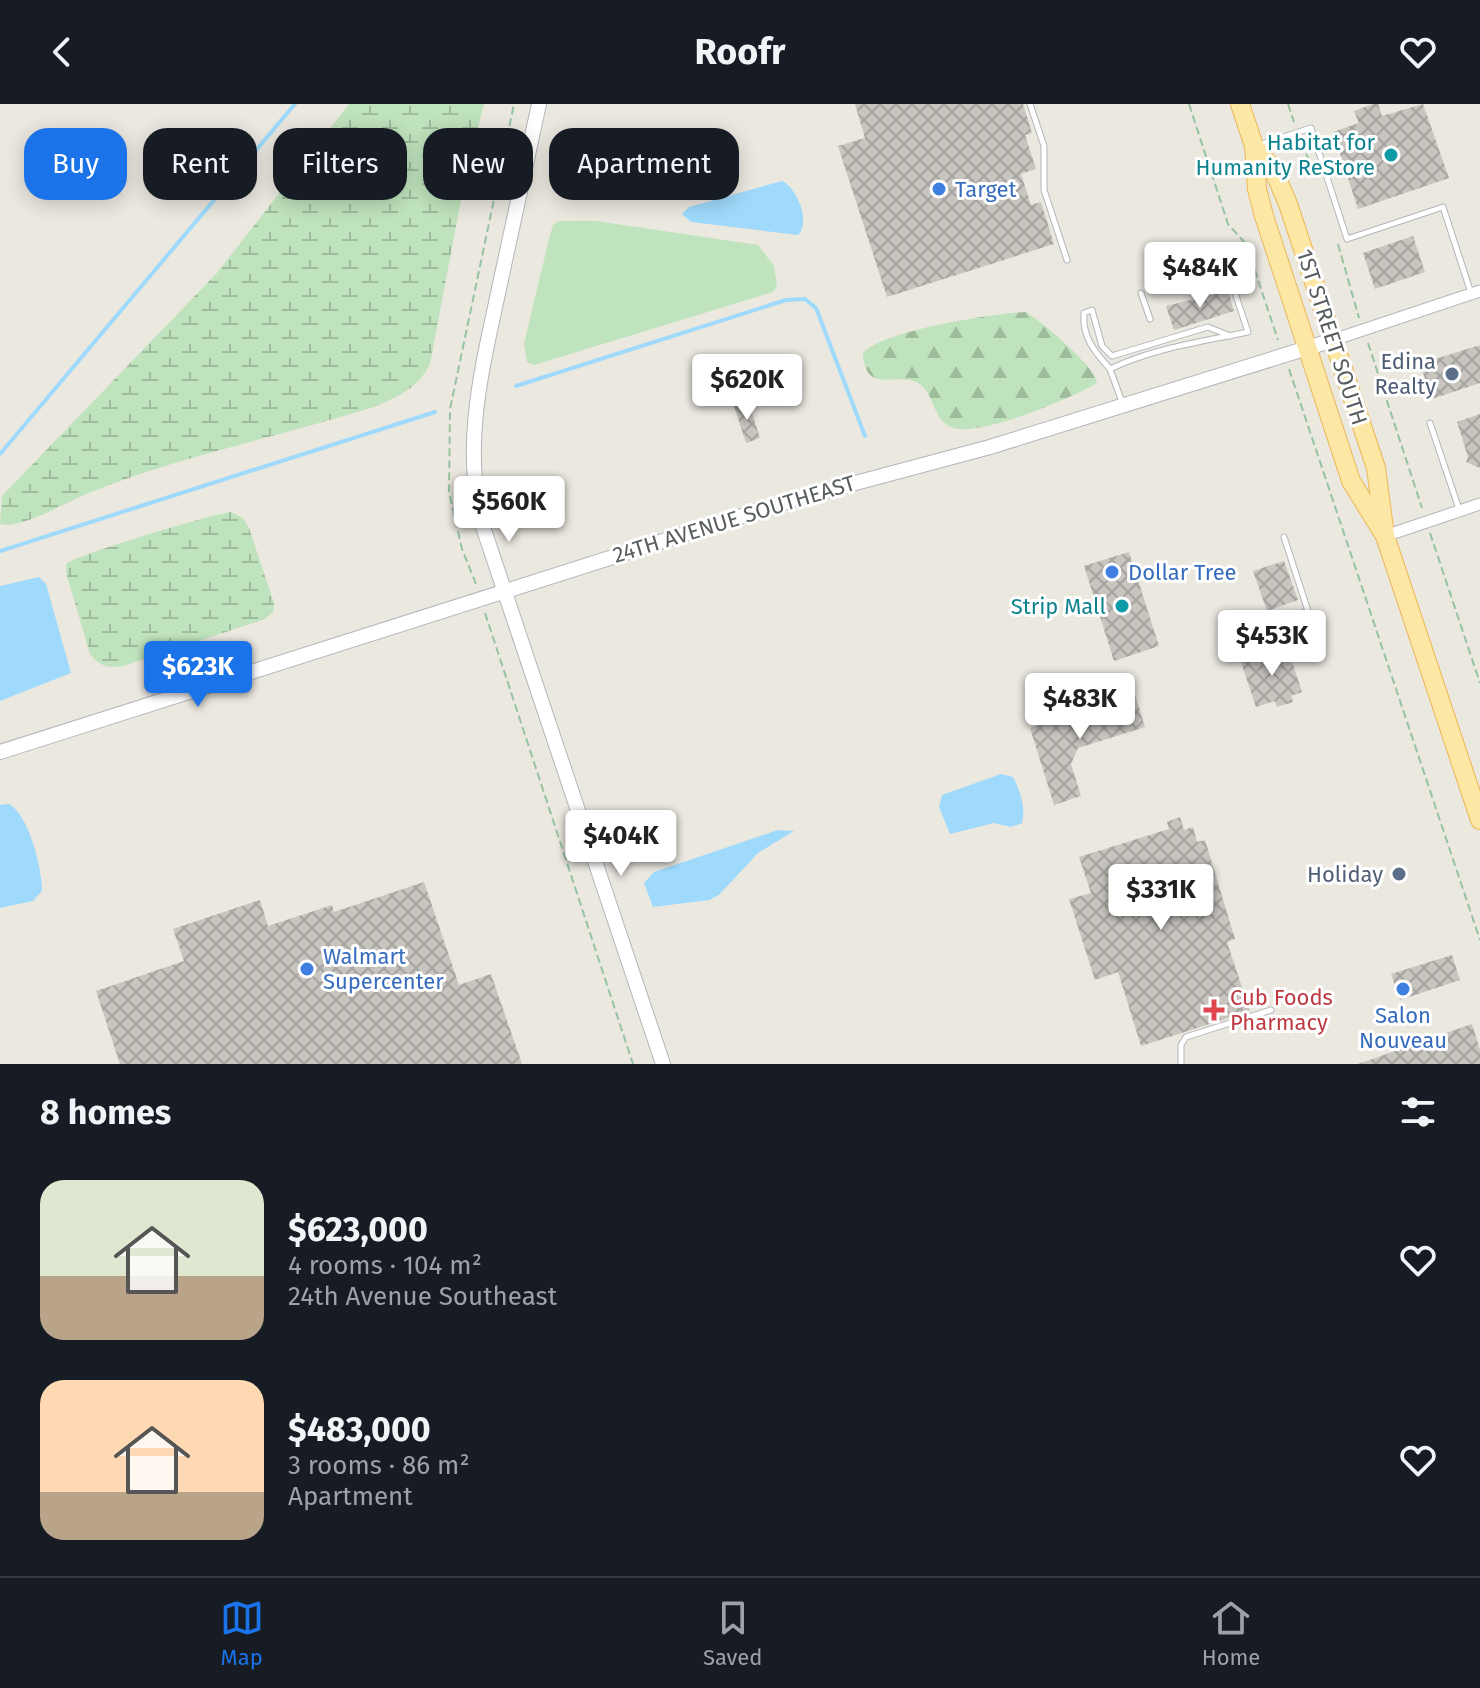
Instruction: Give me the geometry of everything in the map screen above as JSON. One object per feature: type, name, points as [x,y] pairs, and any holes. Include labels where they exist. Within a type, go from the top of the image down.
[{"type":"main road","name":"1ST STREET SOUTH","points":[[1240,104],[1254,146],[1257,189],[1264,216],[1351,481],[1385,536]]},
{"type":"main road","name":"1ST STREET SOUTH","points":[[1254,146],[1273,169],[1283,191],[1376,468],[1385,536],[1480,820]]},
{"type":"street","points":[[539,104],[473,426],[475,493],[504,591],[663,1064]]},
{"type":"street","points":[[1333,340],[1476,293]]},
{"type":"street","name":"24TH AVENUE SOUTHEAST","points":[[0,752],[806,496],[967,453],[1333,340]]},
{"type":"street","points":[[1385,536],[1480,504]]},
{"type":"lane","points":[[1030,104],[1044,146],[1044,190],[1067,260]]},
{"type":"lane","points":[[1254,146],[1311,128],[1347,239],[1443,207],[1476,293]]},
{"type":"lane","points":[[1110,369],[1137,356],[1248,332],[1226,266]]},
{"type":"lane","points":[[1141,293],[1150,319]]},
{"type":"lane","points":[[1123,406],[1110,369],[1083,329],[1084,313],[1092,310],[1102,346],[1112,356],[1208,327],[1230,336]]},
{"type":"lane","points":[[1087,338],[1099,336]]},
{"type":"lane","points":[[1430,423],[1459,510]]},
{"type":"lane","points":[[1257,629],[1308,611],[1284,537]]},
{"type":"lane","points":[[1181,1063],[1181,1045],[1186,1037],[1271,1010]]},
{"type":"path","points":[[1189,104],[1228,224],[1246,244],[1480,940]]},
{"type":"path","points":[[1288,104],[1315,172]]},
{"type":"path","points":[[1334,232],[1363,330],[1480,683]]},
{"type":"green space","points":[[349,104],[484,104],[478,128],[423,128],[423,200],[461,200],[430,364],[420,379],[401,394],[377,406],[161,467],[91,492],[33,519],[0,524],[2,496],[217,273],[274,200],[407,200],[407,128],[330,128]]},
{"type":"green space","points":[[559,221],[596,221],[758,245],[774,266],[777,286],[773,292],[534,365],[527,362],[524,344],[549,239],[553,225]]},
{"type":"green space","points":[[1026,312],[1078,356],[1097,383],[1024,415],[963,429],[951,427],[940,418],[928,393],[918,383],[876,378],[869,374],[865,366],[863,353],[893,337],[965,320]]},
{"type":"green space","points":[[231,512],[243,518],[249,528],[274,603],[273,612],[265,619],[123,666],[109,667],[97,662],[90,654],[66,564],[144,536]]},
{"type":"water","points":[[782,181],[797,198],[803,214],[802,229],[798,235],[691,222],[682,214],[689,207],[714,200],[739,200],[739,193]]},
{"type":"water","points":[[39,577],[46,584],[71,673],[0,701],[0,586]]},
{"type":"water","points":[[1001,774],[1013,777],[1018,788],[1023,805],[1022,823],[1011,827],[994,823],[950,834],[939,807],[942,795]]},
{"type":"water","points":[[9,804],[23,819],[28,831],[37,857],[42,891],[33,901],[0,908],[0,805]]},
{"type":"water","points":[[778,830],[794,831],[758,853],[719,895],[709,900],[653,907],[644,883],[654,872]]},
{"type":"building","name":"Target","points":[[855,104],[1023,104],[1032,133],[1025,135],[1036,169],[1021,174],[1031,205],[1041,202],[1054,244],[887,297],[838,146],[865,138]]},
{"type":"building","name":"Habitat for Humanity ReStore","points":[[1378,104],[1382,116],[1423,104],[1449,178],[1358,209],[1333,132],[1359,123],[1354,111]]},
{"type":"building","points":[[1413,236],[1425,272],[1375,289],[1363,253]]},
{"type":"building","points":[[1228,291],[1234,311],[1174,330],[1166,306]]},
{"type":"building","name":"Edina Realty","points":[[1480,345],[1480,383],[1432,399],[1420,364]]},
{"type":"building","points":[[748,401],[760,438],[746,443],[734,406]]},
{"type":"building","points":[[1480,414],[1480,468],[1466,462],[1468,457],[1457,422]]},
{"type":"building","name":"Strip Mall","points":[[1129,552],[1159,646],[1114,661],[1084,566]]},
{"type":"building","points":[[1284,561],[1298,600],[1267,611],[1253,571]]},
{"type":"building","points":[[1287,646],[1302,692],[1291,696],[1293,702],[1277,707],[1275,701],[1256,707],[1241,662]]},
{"type":"building","points":[[1135,695],[1145,727],[1078,748],[1071,764],[1081,796],[1054,805],[1030,728]]},
{"type":"building","points":[[1180,817],[1184,830],[1193,827],[1197,842],[1205,840],[1235,939],[1227,942],[1250,1011],[1141,1046],[1118,972],[1095,980],[1069,899],[1091,893],[1079,857],[1169,829],[1167,822]]},
{"type":"building","name":"Walmart Supercenter","points":[[424,882],[459,985],[491,974],[522,1064],[120,1064],[96,991],[184,961],[173,929],[260,900],[268,926],[332,905],[334,912]]},
{"type":"building","points":[[1452,955],[1460,980],[1400,1000],[1391,974]]},
{"type":"building","points":[[1472,1024],[1480,1050],[1480,1064],[1358,1064]]},
{"type":"waterway","points":[[0,454],[295,104]]},
{"type":"waterway","points":[[516,386],[786,300],[805,299],[816,308],[865,436]]},
{"type":"waterway","points":[[0,551],[435,412]]},
{"type":"place","name":"Habitat for Humanity ReStore","points":[[1391,155]]},
{"type":"place","name":"Target","points":[[939,189]]},
{"type":"place","name":"Edina Realty","points":[[1452,374]]},
{"type":"place","name":"Dollar Tree","points":[[1112,572]]},
{"type":"place","name":"Strip Mall","points":[[1122,606]]},
{"type":"place","name":"Holiday","points":[[1399,874]]},
{"type":"place","name":"Walmart Supercenter","points":[[307,969]]},
{"type":"place","name":"Salon Nouveau","points":[[1403,989]]},
{"type":"place","name":"Cub Foods Pharmacy","points":[[1214,1010]]}]
